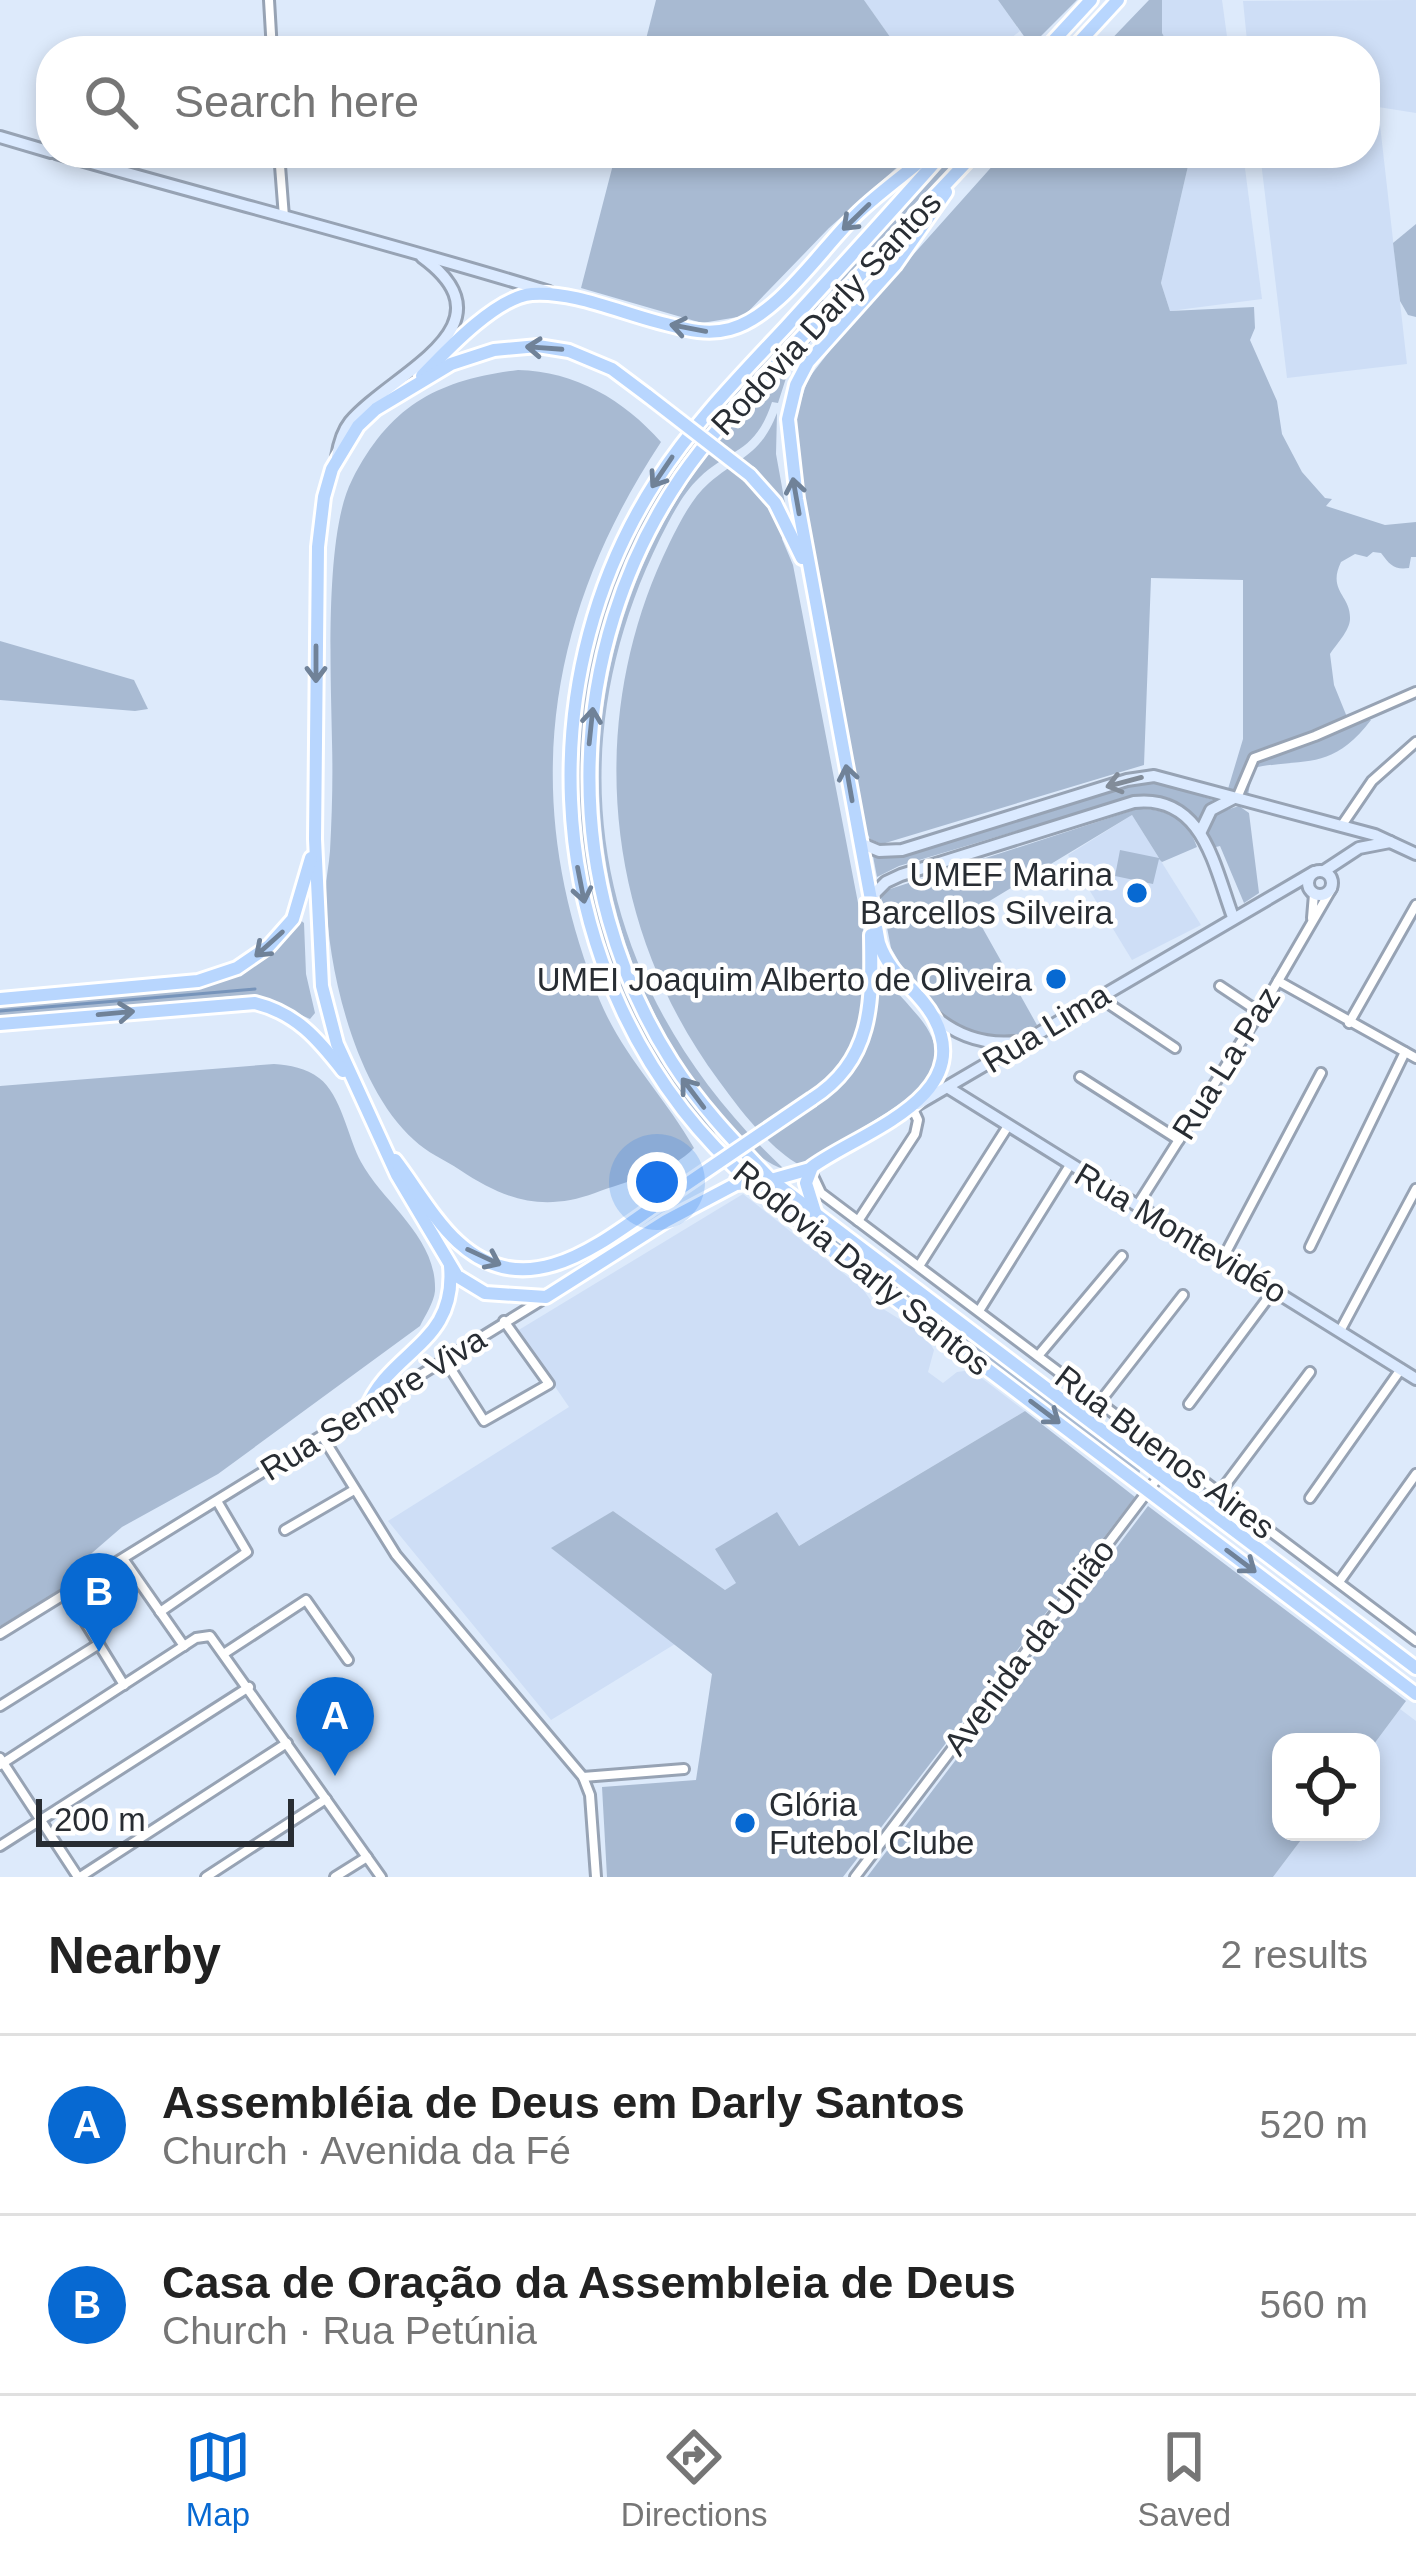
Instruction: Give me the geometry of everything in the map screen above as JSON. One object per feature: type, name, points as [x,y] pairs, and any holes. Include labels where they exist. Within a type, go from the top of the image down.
[{"type":"main road","points":[[1058,36],[1091,0]]},
{"type":"main road","points":[[1085,36],[1118,0]]},
{"type":"main road","points":[[410,388],[452,346],[512,301],[534,294],[711,332],[753,320],[859,213],[912,168]]},
{"type":"main road","name":"Rodovia Darly Santos","points":[[930,168],[679,447],[622,542],[580,667],[572,733],[570,799],[580,886],[598,950],[622,1012],[654,1070],[707,1140],[750,1184],[1416,1694]]},
{"type":"main road","points":[[912,1107],[930,1089],[940,1065],[940,1038],[932,1013],[884,958],[788,442],[792,397],[808,362],[896,265],[959,170]]},
{"type":"main road","name":"Rodovia Darly Santos","points":[[959,170],[749,394],[682,476],[631,569],[609,629],[595,692],[589,755],[592,840],[604,903],[623,964],[649,1022],[682,1077],[771,1180],[1416,1668]]},
{"type":"main road","points":[[546,1297],[485,1293],[457,1276],[380,1140],[328,1023],[318,948],[315,839],[318,547],[324,497],[334,467],[366,417],[462,359],[538,346],[569,351],[598,362],[648,396],[750,475],[768,494],[790,532],[805,564],[817,611]]},
{"type":"main road","points":[[0,998],[198,981],[237,968],[269,946],[293,919],[315,839]]},
{"type":"main road","points":[[380,1140],[455,1240],[485,1259],[542,1268],[576,1258],[812,1099],[848,1067],[868,1026],[870,898]]},
{"type":"main road","points":[[0,1024],[255,1003],[281,1011],[306,1027],[354,1086]]},
{"type":"main road","name":"Rua Lima","points":[[771,1180],[814,1166],[912,1107]]},
{"type":"main road","points":[[814,1166],[806,1183],[815,1212]]},
{"type":"main road","name":"Rua Sempre Viva","points":[[546,1297],[666,1221],[736,1184],[750,1184]]},
{"type":"main road","points":[[366,1410],[378,1384],[426,1342],[445,1313],[451,1296],[450,1265]]},
{"type":"street","points":[[269,0],[271,36]]},
{"type":"street","points":[[0,137],[36,147]]},
{"type":"street","points":[[108,168],[284,219],[403,247],[575,300]]},
{"type":"street","points":[[280,168],[284,219]]},
{"type":"street","points":[[334,467],[348,424],[442,344],[454,326],[457,305],[450,284],[423,258],[403,247]]},
{"type":"street","points":[[1201,831],[1211,810],[1237,798],[1254,758],[1416,692]]},
{"type":"street","points":[[1341,826],[1372,781],[1416,742]]},
{"type":"street","points":[[860,843],[879,851],[902,850],[1144,777],[1170,778],[1341,826],[1416,854]]},
{"type":"street","points":[[870,898],[901,875],[1134,802],[1169,805],[1191,818],[1201,831],[1233,916]]},
{"type":"street","points":[[1341,826],[1348,840],[1347,859]]},
{"type":"street","points":[[1312,892],[1308,880],[1319,872],[1368,845],[1393,842]]},
{"type":"street","name":"Rua La Paz","points":[[1137,1206],[1260,1012],[1347,859]]},
{"type":"street","points":[[1319,872],[1332,885]]},
{"type":"street","name":"Rua Lima","points":[[912,1107],[1276,891],[1319,872]]},
{"type":"street","name":"Rua Lima","points":[[1276,891],[1324,895],[1332,885]]},
{"type":"street","name":"Rua La Paz","points":[[1312,892],[1312,919]]},
{"type":"street","points":[[1348,1022],[1416,905]]},
{"type":"street","points":[[1278,981],[1416,1058]]},
{"type":"street","points":[[1220,986],[1260,1012]]},
{"type":"street","points":[[1099,997],[1175,1048]]},
{"type":"street","points":[[932,1013],[967,1037],[978,1054],[971,1073]]},
{"type":"street","points":[[967,1037],[996,1043],[1024,1040]]},
{"type":"street","points":[[1310,1247],[1405,1052]]},
{"type":"street","points":[[1223,1258],[1321,1072]]},
{"type":"street","points":[[1080,1077],[1179,1140]]},
{"type":"street","name":"Rua Montevidéo","points":[[947,1087],[1416,1378]]},
{"type":"street","points":[[858,1221],[915,1134],[918,1120],[912,1107]]},
{"type":"street","points":[[919,1266],[1008,1126]]},
{"type":"street","points":[[979,1311],[1070,1165]]},
{"type":"street","name":"Rua Buenos Aires","points":[[814,1166],[818,1190],[1416,1641]]},
{"type":"street","points":[[1340,1330],[1416,1189]]},
{"type":"street","points":[[1038,1356],[1122,1256]]},
{"type":"street","points":[[1189,1404],[1275,1289]]},
{"type":"street","points":[[1099,1403],[1184,1295]]},
{"type":"street","name":"Rua Sempre Viva","points":[[0,1634],[546,1297]]},
{"type":"street","points":[[445,1360],[481,1420],[531,1396],[549,1384],[504,1322]]},
{"type":"street","points":[[1310,1498],[1401,1369]]},
{"type":"street","points":[[1220,1492],[1310,1372]]},
{"type":"street","points":[[322,1436],[374,1524],[584,1777],[590,1795],[596,1877]]},
{"type":"street","points":[[1339,1582],[1416,1474]]},
{"type":"street","name":"Avenida da União","points":[[855,1877],[1160,1475]]},
{"type":"street","points":[[285,1530],[354,1490]]},
{"type":"street","points":[[160,1612],[248,1552],[217,1501]]},
{"type":"street","points":[[124,1560],[184,1646]]},
{"type":"street","points":[[68,1594],[124,1685]]},
{"type":"street","points":[[225,1653],[306,1600],[348,1660]]},
{"type":"street","points":[[287,1743],[79,1877],[1,1762],[205,1636],[225,1653],[381,1877]]},
{"type":"street","points":[[0,1706],[99,1644]]},
{"type":"street","points":[[0,1846],[249,1687]]},
{"type":"street","points":[[584,1777],[684,1769]]},
{"type":"street","points":[[206,1877],[326,1799]]},
{"type":"street","points":[[335,1877],[367,1857]]},
{"type":"shaded area","points":[[656,0],[864,0],[889,36],[647,36]]},
{"type":"shaded area","points":[[864,0],[998,0],[1020,31],[1014,36],[889,36]]},
{"type":"shaded area","points":[[998,0],[1077,0],[1041,36],[1024,36]]},
{"type":"shaded area","points":[[1149,0],[1162,0],[1164,36],[1114,36]]},
{"type":"shaded area","points":[[1162,0],[1222,0],[1227,36],[1162,33]]},
{"type":"shaded area","points":[[1416,0],[1416,113],[1380,107],[1380,36],[1246,36],[1243,1]]},
{"type":"shaded area","points":[[1380,125],[1407,364],[1287,378],[1262,168],[1380,168]]},
{"type":"shaded area","points":[[612,168],[896,168],[829,228],[744,316],[702,323],[581,288]]},
{"type":"shaded area","points":[[941,168],[953,168],[835,294],[829,288]]},
{"type":"shaded area","points":[[991,168],[1188,168],[1161,283],[1170,311],[1254,307],[1250,340],[1277,401],[1282,434],[1302,472],[1325,498],[1332,499],[1326,506],[1385,525],[1416,522],[1416,557],[1411,557],[1409,568],[1393,566],[1381,553],[1373,552],[1367,557],[1355,554],[1341,562],[1337,572],[1350,619],[1330,654],[1334,685],[1347,717],[1371,720],[1357,737],[1330,755],[1253,768],[1248,795],[1228,789],[1243,739],[1243,580],[1151,578],[1144,765],[882,844],[870,839],[864,827],[796,452],[796,415],[808,379]]},
{"type":"shaded area","points":[[1188,168],[1245,168],[1262,299],[1170,311],[1161,283]]},
{"type":"shaded area","points":[[1416,224],[1416,317],[1408,315],[1400,301],[1393,243]]},
{"type":"shaded area","points":[[820,297],[827,303],[693,452],[642,529],[615,588],[586,715],[583,780],[600,908],[619,969],[645,1027],[718,1142],[661,1067],[619,986],[591,901],[578,814],[579,725],[595,637],[625,551],[670,469],[722,401]]},
{"type":"shaded area","points":[[813,338],[758,431],[694,483],[668,523],[630,610],[608,697],[602,783],[610,867],[633,949],[669,1027],[720,1100],[784,1169],[752,1150],[705,1096],[670,1043],[637,975],[614,905],[602,833],[599,760],[606,688],[624,616],[651,548],[702,463]]},
{"type":"shaded area","points":[[518,370],[559,376],[597,391],[631,413],[661,442],[621,509],[591,576],[569,644],[556,714],[553,784],[559,855],[575,927],[600,1001],[620,1040],[694,1148],[648,1175],[558,1202],[525,1200],[493,1189],[424,1148],[394,1118],[376,1091],[349,1027],[332,959],[326,896],[332,796],[331,607],[343,504],[367,454],[400,415],[440,389]]},
{"type":"shaded area","points":[[777,413],[776,454],[788,520],[782,539],[793,565],[864,934],[879,969],[931,1035],[935,1052],[934,1066],[916,1092],[801,1166],[746,1116],[680,1020],[650,956],[630,888],[619,819],[617,749],[625,679],[642,611],[691,504],[709,483],[756,447]]},
{"type":"shaded area","points":[[0,641],[134,680],[148,709],[0,700]]},
{"type":"shaded area","points":[[1138,784],[1164,784],[1213,800],[1199,819],[1170,798],[1137,795],[899,866],[877,877],[873,856],[897,857]]},
{"type":"shaded area","points":[[1239,806],[1249,813],[1259,893],[1244,903],[1220,846],[1212,848],[1207,831],[1214,814]]},
{"type":"shaded area","points":[[1137,809],[1174,817],[1188,829],[1197,847],[1162,862],[1159,859],[1153,884],[1115,876],[1120,850],[1159,858],[1132,815],[973,911],[1037,1025],[1017,1035],[980,1035],[946,1017],[901,977],[905,972],[891,948],[881,897],[887,890]]},
{"type":"shaded area","name":"UMEF Marina Barcellos Silveira","points":[[1132,815],[1201,925],[1132,960],[1068,855]]},
{"type":"shaded area","points":[[299,919],[304,923],[306,974],[315,1013],[310,1019],[265,999],[233,996],[0,1018],[0,1004],[213,982],[243,970]]},
{"type":"shaded area","points":[[274,1064],[309,1072],[333,1094],[361,1162],[428,1254],[435,1291],[429,1309],[420,1326],[218,1474],[122,1527],[85,1559],[85,1569],[69,1585],[0,1626],[0,1086]]},
{"type":"shaded area","points":[[772,1185],[1141,1467],[1139,1475],[763,1187]]},
{"type":"shaded area","points":[[743,1194],[862,1288],[872,1302],[925,1335],[934,1350],[928,1372],[943,1383],[957,1372],[971,1370],[1025,1411],[725,1590],[613,1511],[552,1548],[675,1644],[551,1720],[388,1521],[569,1407],[517,1331]]},
{"type":"shaded area","points":[[1025,1411],[1135,1497],[843,1877],[607,1877],[602,1787],[696,1780],[712,1674],[551,1548],[613,1511],[725,1590],[736,1583],[715,1549],[777,1512],[799,1546]]},
{"type":"shaded area","points":[[1148,1506],[1406,1701],[1380,1736],[1272,1733],[1272,1841],[1300,1841],[1273,1877],[867,1877]]},
{"type":"shaded area","points":[[1400,1709],[1416,1721],[1416,1877],[1273,1877],[1300,1841],[1380,1841],[1380,1736]]},
{"type":"waterway","points":[[0,1011],[255,989]]},
{"type":"place","name":"UMEF Marina Barcellos Silveira","points":[[1137,893]]},
{"type":"place","name":"UMEI Joaquim Alberto de Oliveira","points":[[1056,979]]},
{"type":"place","name":"Casa de Oração da Assembleia de Deus","points":[[99,1652]]},
{"type":"place","name":"Assembléia de Deus em Darly Santos","points":[[335,1776]]},
{"type":"place","name":"Glória Futebol Clube","points":[[745,1823]]}]
